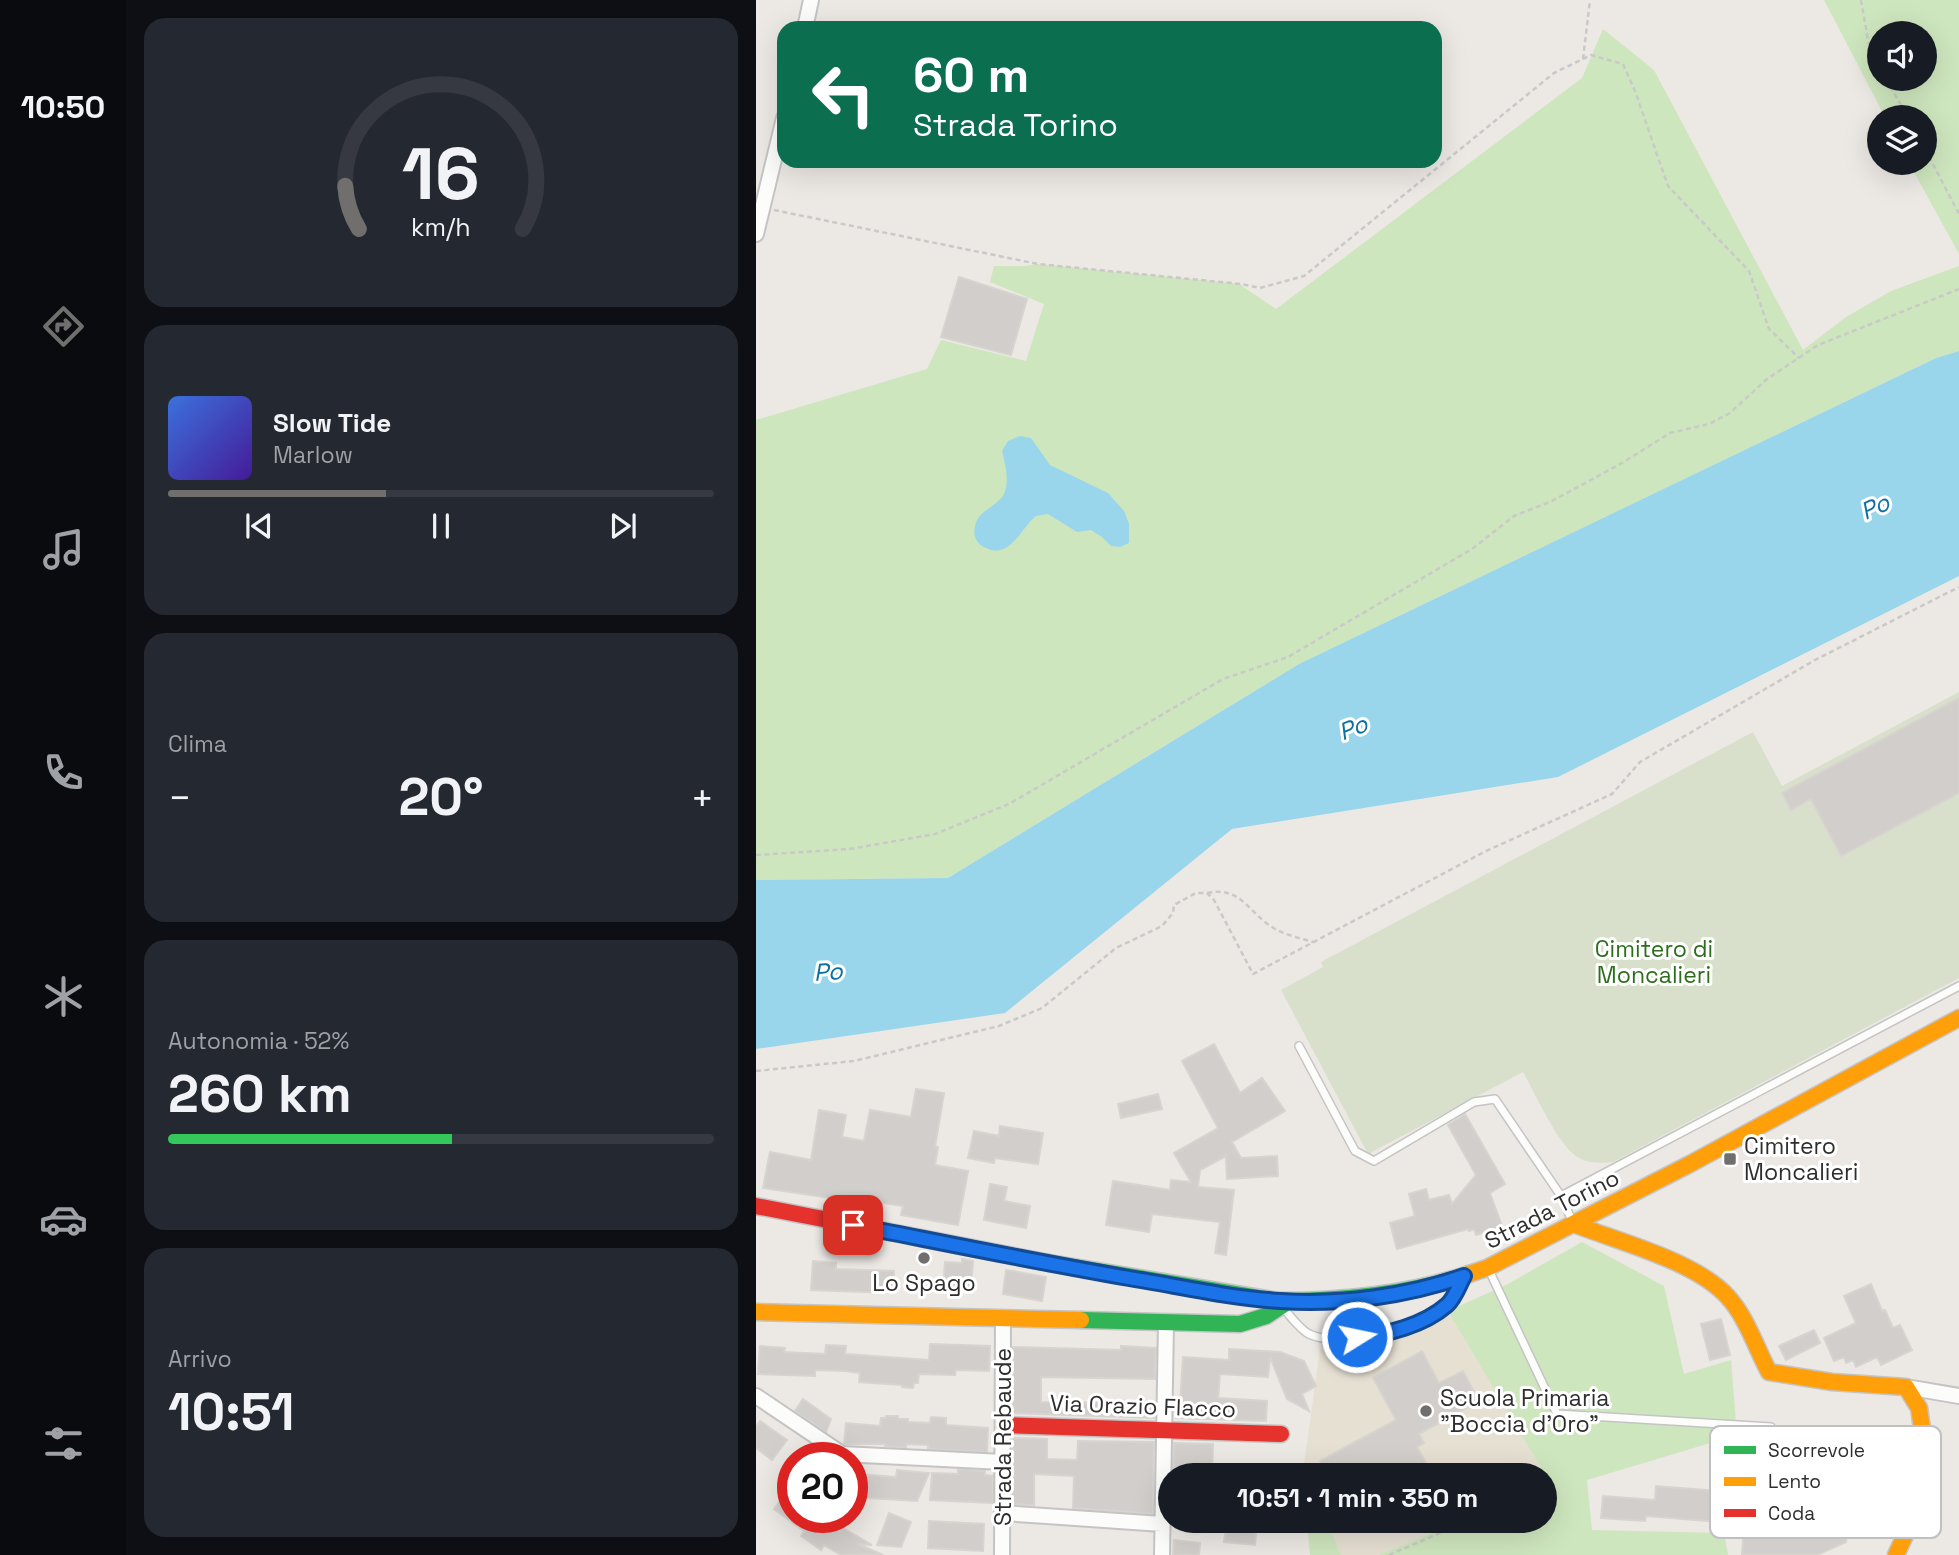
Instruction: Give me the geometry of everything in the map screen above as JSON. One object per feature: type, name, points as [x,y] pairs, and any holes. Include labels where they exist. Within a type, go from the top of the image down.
[{"type":"street","points":[[806,21],[811,0]]},
{"type":"street","points":[[756,234],[777,150]]},
{"type":"street","name":"Strada Torino","points":[[756,1206],[1078,1269],[1283,1303],[1395,1294],[1487,1268],[1690,1164],[1959,1018]]},
{"type":"street","points":[[1574,1224],[1699,1275],[1727,1296],[1769,1372],[1832,1382],[1906,1387],[1959,1396]]},
{"type":"street","points":[[756,1312],[1240,1324],[1275,1314],[1283,1303]]},
{"type":"street","name":"Strada Rebaude","points":[[1003,1320],[1003,1513],[1006,1552]]},
{"type":"street","points":[[1163,1463],[1166,1323]]},
{"type":"street","points":[[1906,1387],[1919,1408],[1922,1426]]},
{"type":"street","points":[[756,1396],[842,1454],[1003,1462]]},
{"type":"street","name":"Via Orazio Flacco","points":[[1004,1425],[1282,1434]]},
{"type":"street","points":[[1003,1513],[1158,1524]]},
{"type":"street","points":[[1162,1533],[1162,1555]]},
{"type":"street","points":[[1896,1555],[1904,1538]]},
{"type":"lane","points":[[1561,1196],[1959,986]]},
{"type":"lane","points":[[1299,1046],[1355,1151],[1374,1161],[1474,1102],[1495,1099],[1561,1196],[1574,1224]]},
{"type":"lane","points":[[1487,1268],[1557,1414],[1755,1426]]},
{"type":"lane","points":[[1283,1303],[1308,1334],[1340,1339],[1375,1336],[1423,1319],[1448,1304],[1464,1276]]},
{"type":"path","points":[[1583,59],[1590,0]]},
{"type":"path","points":[[1861,0],[1867,34]]},
{"type":"path","points":[[1442,164],[1554,73],[1591,55],[1623,64],[1668,186],[1749,271],[1769,329],[1799,358]]},
{"type":"path","points":[[764,208],[1038,264],[1260,288],[1304,276],[1437,168]]},
{"type":"path","points":[[1937,172],[1959,214]]},
{"type":"path","points":[[756,855],[850,849],[935,834],[1009,804],[1223,679],[1288,657],[1472,549],[1514,516],[1552,501],[1670,433],[1709,424],[1730,413],[1767,379],[1818,345],[1959,289]]},
{"type":"path","points":[[1207,893],[1214,900],[1253,974],[1486,851],[1612,794],[1640,762],[1815,660],[1959,587]]},
{"type":"path","points":[[756,1071],[853,1062],[999,1026],[1042,1008],[1116,948],[1162,926],[1173,913],[1174,905],[1196,893],[1217,891],[1232,894],[1247,904],[1270,927],[1313,942]]},
{"type":"path","points":[[1389,1555],[1440,1533]]},
{"type":"shaded area","points":[[1448,1311],[1488,1373],[1538,1463],[1304,1463],[1320,1349],[1371,1343]]},
{"type":"shaded area","points":[[1332,1533],[1432,1533],[1378,1555],[1341,1555]]},
{"type":"green space","points":[[1824,0],[1959,0],[1959,254],[1916,175],[1937,175],[1937,105],[1879,105],[1871,91],[1937,91],[1937,21],[1867,21],[1867,82]]},
{"type":"green space","points":[[1603,29],[1654,70],[1803,350],[1846,317],[1891,291],[1959,266],[1959,351],[1936,358],[1299,664],[948,878],[756,880],[756,420],[927,369],[941,340],[1026,361],[1044,304],[990,282],[994,266],[1038,264],[1241,284],[1276,309],[1582,78]]},
{"type":"green space","name":"Cimitero di Moncalieri","points":[[1959,692],[1959,978],[1613,1162],[1585,1160],[1569,1150],[1554,1129],[1523,1072],[1368,1154],[1281,990],[1323,967],[1321,962],[1753,732],[1782,786]]},
{"type":"green space","points":[[1582,1242],[1664,1286],[1684,1374],[1731,1360],[1736,1426],[1710,1426],[1710,1443],[1587,1480],[1592,1530],[1710,1533],[1710,1538],[1725,1538],[1728,1555],[1378,1555],[1432,1533],[1557,1533],[1557,1463],[1538,1463],[1448,1311],[1506,1285]]},
{"type":"green space","points":[[1308,1533],[1332,1533],[1341,1555],[1310,1555]]},
{"type":"water","name":"Po","points":[[1959,351],[1959,576],[1558,777],[1232,829],[1005,1013],[756,1049],[756,880],[948,878],[1299,664],[1936,358]]},
{"type":"water","points":[[1020,436],[1031,438],[1050,465],[1108,493],[1124,511],[1129,524],[1129,543],[1120,547],[1111,546],[1091,530],[1077,532],[1048,514],[1036,516],[1005,548],[991,550],[983,547],[974,534],[977,520],[1004,494],[1007,484],[1002,451],[1008,441]]},
{"type":"building","points":[[959,277],[1027,299],[1011,355],[941,337]]},
{"type":"building","points":[[1959,698],[1959,793],[1841,856],[1811,799],[1791,810],[1782,793]]},
{"type":"building","points":[[1214,1044],[1240,1093],[1262,1078],[1285,1111],[1232,1142],[1241,1158],[1277,1156],[1278,1176],[1227,1179],[1226,1156],[1200,1170],[1198,1187],[1234,1190],[1226,1255],[1215,1253],[1220,1222],[1152,1214],[1149,1232],[1106,1225],[1113,1181],[1170,1190],[1171,1180],[1191,1182],[1174,1153],[1218,1128],[1182,1061]]},
{"type":"building","points":[[916,1089],[944,1093],[935,1147],[938,1147],[935,1165],[968,1171],[958,1225],[901,1215],[903,1206],[763,1188],[770,1152],[811,1160],[819,1110],[846,1115],[842,1137],[864,1141],[870,1110],[911,1117]]},
{"type":"building","points":[[1158,1094],[1162,1109],[1121,1118],[1118,1104]]},
{"type":"building","points":[[1465,1114],[1505,1184],[1490,1193],[1502,1226],[1476,1235],[1474,1229],[1468,1229],[1397,1249],[1390,1223],[1415,1216],[1409,1194],[1426,1189],[1429,1200],[1449,1195],[1452,1204],[1476,1175],[1448,1125]]},
{"type":"building","points":[[1000,1126],[1043,1133],[1038,1164],[995,1158],[994,1163],[968,1158],[974,1131],[999,1136]]},
{"type":"building","points":[[990,1184],[1007,1187],[1004,1201],[1030,1206],[1026,1228],[984,1220]]},
{"type":"building","points":[[962,1259],[973,1261],[971,1290],[943,1289],[945,1262],[962,1263]]},
{"type":"building","points":[[813,1261],[836,1263],[836,1269],[894,1271],[893,1293],[811,1290]]},
{"type":"building","points":[[1006,1270],[1046,1277],[1042,1301],[1003,1294]]},
{"type":"building","points":[[1871,1284],[1882,1311],[1885,1310],[1893,1328],[1900,1325],[1912,1350],[1881,1365],[1877,1357],[1856,1367],[1853,1360],[1846,1363],[1844,1357],[1834,1361],[1824,1338],[1856,1323],[1844,1296]]},
{"type":"building","points":[[1721,1319],[1730,1355],[1710,1360],[1701,1324]]},
{"type":"building","points":[[1814,1330],[1820,1343],[1786,1360],[1779,1346]]},
{"type":"building","points":[[930,1344],[990,1346],[989,1371],[956,1370],[955,1375],[919,1374],[918,1383],[914,1383],[913,1388],[859,1382],[860,1373],[845,1371],[815,1370],[815,1376],[758,1374],[760,1346],[785,1348],[784,1352],[825,1354],[826,1345],[846,1346],[845,1354],[929,1360]]},
{"type":"building","points":[[1121,1346],[1156,1348],[1155,1379],[1041,1377],[1041,1402],[1155,1402],[1154,1418],[1012,1413],[1013,1347],[1121,1350]]},
{"type":"building","points":[[1229,1349],[1280,1352],[1304,1361],[1316,1386],[1302,1394],[1309,1411],[1287,1399],[1270,1357],[1268,1377],[1220,1374],[1218,1398],[1267,1401],[1266,1421],[1176,1418],[1177,1404],[1180,1404],[1183,1357],[1229,1360]]},
{"type":"building","name":"Scuola Primaria \"Boccia d'Oro\"","points":[[1422,1351],[1439,1383],[1463,1371],[1479,1401],[1419,1434],[1424,1443],[1417,1447],[1426,1463],[1321,1463],[1320,1461],[1396,1420],[1373,1378]]},
{"type":"building","points":[[803,1399],[831,1419],[826,1432],[795,1411]]},
{"type":"building","points":[[898,1416],[898,1419],[908,1419],[908,1422],[930,1423],[931,1417],[946,1418],[946,1425],[988,1428],[987,1452],[928,1449],[928,1445],[906,1444],[906,1448],[868,1442],[844,1442],[846,1423],[880,1426],[881,1418]]},
{"type":"building","points":[[760,1421],[787,1440],[777,1442],[777,1453],[772,1460],[756,1448],[756,1427]]},
{"type":"building","points":[[1012,1438],[1047,1439],[1047,1459],[1077,1460],[1078,1441],[1154,1442],[1153,1514],[1073,1508],[1074,1476],[1034,1474],[1034,1505],[1012,1504]]},
{"type":"building","points":[[1174,1443],[1213,1444],[1212,1463],[1173,1463]]},
{"type":"building","points":[[958,1469],[985,1471],[985,1475],[993,1476],[993,1503],[930,1500],[932,1473],[958,1474]]},
{"type":"building","points":[[897,1470],[929,1473],[917,1501],[868,1498],[868,1475],[896,1477]]},
{"type":"building","points":[[1656,1486],[1710,1490],[1710,1521],[1646,1516],[1645,1521],[1601,1518],[1603,1496],[1655,1500]]},
{"type":"building","points":[[889,1513],[911,1522],[901,1547],[877,1545]]},
{"type":"building","points":[[929,1521],[984,1524],[983,1551],[928,1548]]},
{"type":"building","points":[[803,1533],[852,1533],[872,1545],[858,1544],[883,1555],[841,1555],[824,1545],[821,1550],[801,1536]]},
{"type":"building","points":[[1225,1533],[1256,1533],[1255,1545],[1224,1542]]},
{"type":"building","points":[[1743,1538],[1846,1538],[1846,1542],[1817,1555],[1742,1555]]},
{"type":"building","points":[[1174,1540],[1200,1543],[1199,1555],[1173,1555]]},
{"type":"traffic: fast","points":[[1049,1263],[1278,1301],[1327,1300],[1398,1292],[1469,1274]]},
{"type":"traffic: fast","points":[[1081,1320],[1240,1324],[1266,1316],[1289,1301]]},
{"type":"traffic: slow","points":[[1469,1274],[1487,1268],[1690,1164],[1959,1018]]},
{"type":"traffic: slow","points":[[1574,1224],[1677,1263],[1714,1284],[1741,1314],[1769,1372],[1832,1382],[1906,1387],[1919,1408],[1922,1426]]},
{"type":"traffic: slow","points":[[756,1312],[1081,1320]]},
{"type":"traffic: slow","points":[[1896,1555],[1904,1538]]},
{"type":"traffic: jam","points":[[756,1206],[1049,1263]]},
{"type":"traffic: jam","points":[[1004,1425],[1281,1434]]},
{"type":"place","name":"Cimitero Moncalieri","points":[[1730,1159]]},
{"type":"place","name":"Lo Spago","points":[[924,1258]]},
{"type":"place","name":"Scuola Primaria \"Boccia d'Oro\"","points":[[1426,1411]]},
{"type":"route","points":[[853,1225],[1078,1269],[1283,1301],[1320,1301],[1395,1294],[1464,1276],[1448,1304],[1423,1319],[1375,1336],[1357,1337]]}]
